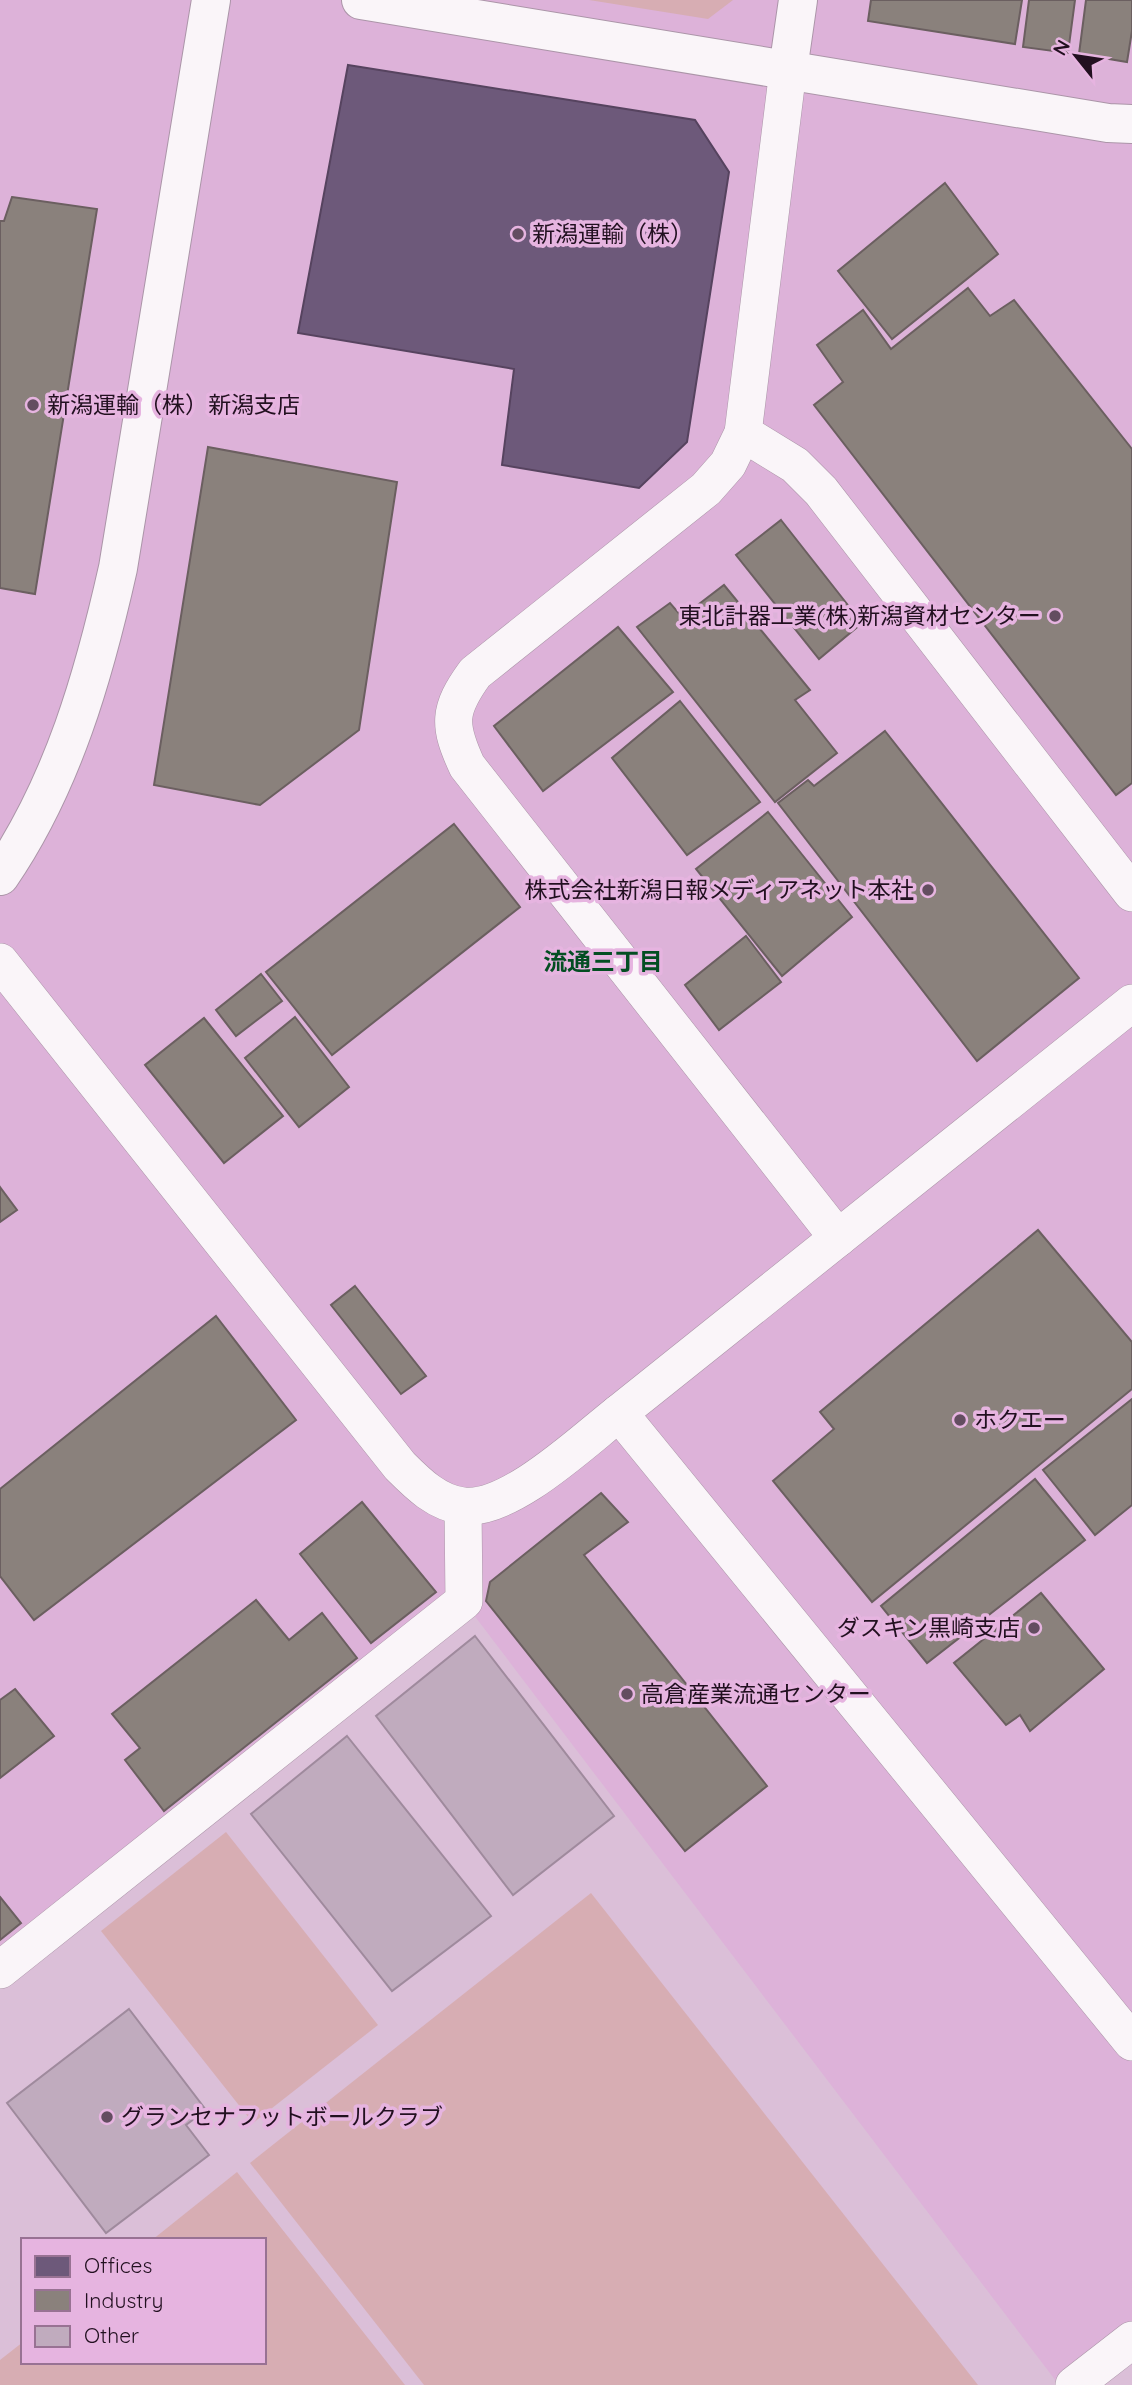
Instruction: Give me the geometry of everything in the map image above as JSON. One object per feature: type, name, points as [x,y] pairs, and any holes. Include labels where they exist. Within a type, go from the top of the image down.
[{"type":"street","points":[[0,876],[42,802],[75,726],[99,651],[118,568],[211,0]]},
{"type":"street","points":[[361,0],[1108,123],[1132,124]]},
{"type":"street","points":[[798,0],[743,433],[728,464],[706,489],[475,673],[460,694],[453,716],[456,741],[467,766],[838,1238]]},
{"type":"street","points":[[743,433],[795,465],[821,491],[1132,893]]},
{"type":"street","points":[[0,962],[400,1466],[437,1498],[463,1507],[488,1505],[513,1494],[619,1413],[1132,1003]]},
{"type":"street","points":[[619,1413],[1132,2042]]},
{"type":"street","points":[[0,1970],[464,1601],[463,1507]]},
{"type":"street","points":[[1074,2385],[1132,2340]]},
{"type":"shaded area","points":[[0,0],[1132,0],[1132,2340],[1059,2385],[464,1602],[0,1971]]},
{"type":"shaded area","points":[[589,0],[733,0],[708,19]]},
{"type":"shaded area","points":[[226,1832],[378,2025],[253,2123],[101,1931]]},
{"type":"shaded area","points":[[591,1893],[978,2385],[424,2385],[250,2163]]},
{"type":"shaded area","points":[[237,2172],[405,2385],[0,2385],[0,2360],[21,2344],[21,2364],[266,2364],[266,2238],[154,2238]]},
{"type":"building: Offices","name":"新潟運輸（株）","points":[[348,65],[695,120],[729,172],[687,442],[639,488],[502,465],[514,369],[298,333]]},
{"type":"building: Industry","points":[[871,0],[1022,0],[1015,44],[868,21]]},
{"type":"building: Industry","points":[[1029,0],[1075,0],[1068,53],[1023,47]]},
{"type":"building: Industry","points":[[1086,0],[1132,0],[1132,31],[1127,62],[1079,54]]},
{"type":"building: Industry","points":[[945,183],[998,254],[892,339],[838,271]]},
{"type":"building: Industry","name":"新潟運輸（株）新潟支店","points":[[12,197],[97,209],[35,594],[0,588],[0,221],[4,221]]},
{"type":"building: Industry","name":"東北計器工業(株)新潟資材センター","points":[[968,288],[990,316],[1014,300],[1132,449],[1132,783],[1116,795],[814,405],[843,382],[817,345],[863,310],[891,349]]},
{"type":"building: Industry","points":[[208,447],[397,482],[359,730],[260,805],[154,785]]},
{"type":"building: Industry","points":[[781,520],[862,623],[819,659],[736,555]]},
{"type":"building: Industry","points":[[724,585],[810,690],[795,700],[837,753],[775,802],[637,627],[670,603],[682,617]]},
{"type":"building: Industry","points":[[618,627],[673,692],[543,791],[494,726]]},
{"type":"building: Industry","points":[[680,701],[760,802],[687,855],[612,758]]},
{"type":"building: Industry","name":"株式会社新潟日報メディアネット本社","points":[[885,731],[1079,978],[977,1061],[778,803],[808,780],[814,786]]},
{"type":"building: Industry","points":[[768,812],[852,917],[782,976],[696,869]]},
{"type":"building: Industry","points":[[454,824],[520,907],[332,1055],[266,972]]},
{"type":"building: Industry","points":[[746,936],[781,982],[719,1030],[685,985]]},
{"type":"building: Industry","points":[[261,974],[282,1001],[236,1036],[216,1010]]},
{"type":"building: Industry","points":[[295,1017],[349,1087],[299,1127],[245,1058]]},
{"type":"building: Industry","points":[[204,1018],[283,1116],[224,1163],[145,1065]]},
{"type":"building: Industry","points":[[0,1187],[17,1210],[0,1222]]},
{"type":"building: Industry","name":"ホクエー","points":[[1038,1230],[1132,1342],[1132,1389],[872,1602],[773,1481],[834,1429],[820,1412]]},
{"type":"building: Industry","points":[[355,1286],[426,1376],[401,1394],[331,1305]]},
{"type":"building: Industry","points":[[216,1316],[296,1420],[34,1620],[0,1576],[0,1489]]},
{"type":"building: Industry","points":[[1132,1399],[1132,1505],[1095,1535],[1043,1470]]},
{"type":"building: Industry","points":[[1035,1479],[1085,1540],[927,1663],[881,1606]]},
{"type":"building: Industry","name":"高倉産業流通センター","points":[[601,1493],[628,1522],[584,1555],[767,1786],[685,1851],[486,1601],[490,1582]]},
{"type":"building: Industry","points":[[362,1502],[436,1592],[371,1643],[300,1554]]},
{"type":"building: Industry","name":"ダスキン黒崎支店","points":[[1041,1593],[1104,1669],[1030,1731],[1020,1715],[1006,1725],[954,1663]]},
{"type":"building: Industry","points":[[256,1600],[289,1640],[322,1613],[357,1658],[164,1811],[125,1760],[140,1748],[112,1714]]},
{"type":"building: Industry","points":[[15,1689],[54,1736],[0,1778],[0,1700]]},
{"type":"building: Industry","points":[[0,1897],[21,1923],[0,1940]]},
{"type":"building: Other","points":[[475,1636],[614,1816],[513,1895],[376,1716]]},
{"type":"building: Other","points":[[347,1736],[491,1916],[392,1991],[251,1814]]},
{"type":"building: Other","name":"グランセナフットボールクラブ","points":[[129,2009],[206,2110],[186,2125],[209,2155],[106,2233],[7,2103]]},
{"type":"place","name":"新潟運輸（株）","points":[[518,234]]},
{"type":"place","name":"新潟運輸（株）新潟支店","points":[[33,405]]},
{"type":"place","name":"東北計器工業(株)新潟資材センター","points":[[1055,616]]},
{"type":"place","name":"株式会社新潟日報メディアネット本社","points":[[928,890]]},
{"type":"place","name":"ホクエー","points":[[960,1420]]},
{"type":"place","name":"ダスキン黒崎支店","points":[[1034,1628]]},
{"type":"place","name":"高倉産業流通センター","points":[[627,1694]]},
{"type":"place","name":"グランセナフットボールクラブ","points":[[107,2117]]},
{"type":"district","name":"流通三丁目","points":[[603,962]]}]
